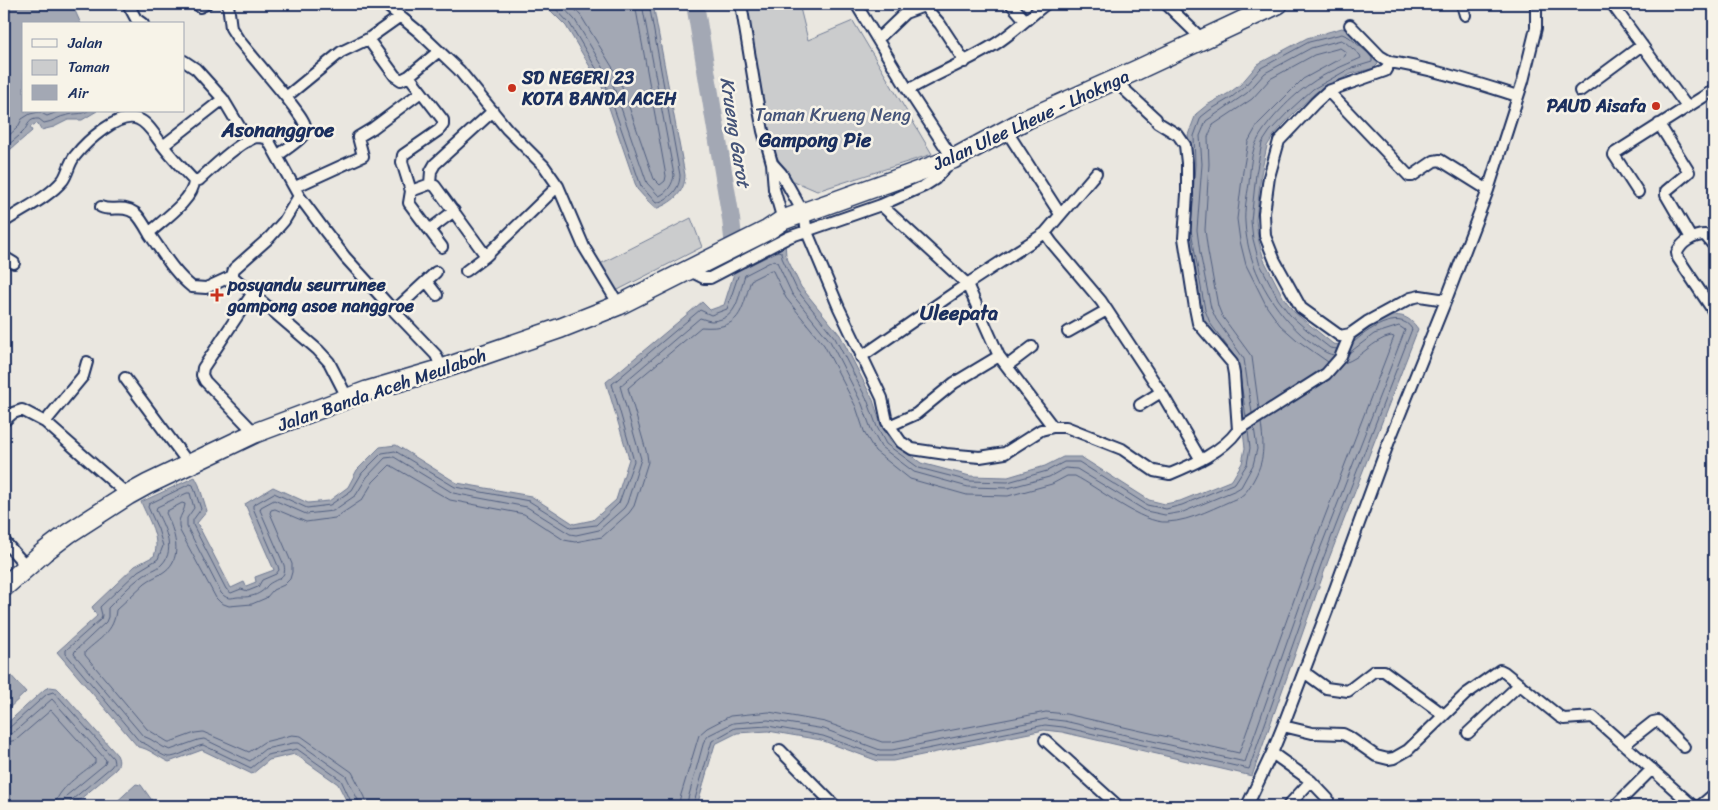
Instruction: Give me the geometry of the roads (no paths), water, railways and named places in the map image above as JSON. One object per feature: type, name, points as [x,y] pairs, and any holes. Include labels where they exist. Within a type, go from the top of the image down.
[{"type":"highway","name":"Jalan Ulee Lheue - Lhoknga","points":[[783,227],[806,223],[953,159],[1006,130],[1278,4]]},
{"type":"highway","name":"Jalan Banda Aceh Meulaboh","points":[[4,586],[69,534],[128,495],[255,433],[367,391],[442,370],[561,328],[619,305],[688,270],[716,265],[768,230],[783,227]]},
{"type":"street","points":[[128,4],[136,19],[140,22]]},
{"type":"street","points":[[228,4],[230,28],[306,123],[306,131],[302,137],[277,156]]},
{"type":"street","points":[[385,4],[459,70],[507,129],[544,166],[558,186],[584,247],[619,305]]},
{"type":"street","points":[[741,4],[756,94],[763,131],[772,163],[774,188],[783,227]]},
{"type":"street","points":[[806,223],[881,206],[935,179],[953,159],[908,90],[856,4]]},
{"type":"street","points":[[1011,4],[1025,20]]},
{"type":"street","points":[[908,90],[965,62],[999,42],[1046,4]]},
{"type":"street","points":[[1166,4],[1203,40]]},
{"type":"street","points":[[1462,4],[1465,15]]},
{"type":"street","points":[[1247,806],[1283,726],[1388,444],[1488,190],[1518,96],[1536,28],[1536,4]]},
{"type":"street","points":[[1612,4],[1687,107]]},
{"type":"street","points":[[878,38],[905,14],[924,6],[940,24],[965,62]]},
{"type":"street","points":[[286,97],[341,52],[368,39],[399,17]]},
{"type":"street","points":[[1350,25],[1380,56],[1390,62],[1418,66],[1518,96]]},
{"type":"street","points":[[368,39],[395,76],[401,80],[409,76],[439,51]]},
{"type":"street","points":[[1580,91],[1642,45]]},
{"type":"street","points":[[185,62],[196,69],[223,99],[248,142]]},
{"type":"street","points":[[1390,62],[1385,71],[1328,91],[1279,141],[1269,178],[1264,213],[1265,236],[1275,261],[1301,308],[1337,335],[1349,336],[1367,322],[1411,298],[1420,296],[1446,300]]},
{"type":"street","points":[[409,76],[444,120],[443,125],[433,135],[404,155],[402,162],[411,191],[409,203],[442,247]]},
{"type":"street","points":[[1114,80],[1156,118],[1157,122],[1178,135],[1185,145],[1187,186],[1184,238],[1195,308],[1198,322],[1232,363],[1239,429]]},
{"type":"street","points":[[1638,192],[1614,155],[1658,124],[1714,90]]},
{"type":"street","points":[[1328,91],[1409,176],[1440,160],[1488,190]]},
{"type":"street","points":[[101,207],[110,209],[115,207],[125,208],[136,213],[171,266],[192,287],[206,288],[232,276],[234,269],[270,237],[284,221],[297,192],[363,156],[358,137],[421,92]]},
{"type":"street","points":[[163,146],[223,99]]},
{"type":"street","points":[[430,184],[431,171],[434,164],[492,111]]},
{"type":"street","points":[[4,222],[45,196],[64,179],[74,156],[104,129],[119,119],[132,117],[140,120],[149,128],[194,181],[194,186],[186,199],[149,233]]},
{"type":"street","points":[[1658,124],[1689,172],[1666,191],[1666,195],[1691,238]]},
{"type":"street","points":[[1006,130],[1060,214]]},
{"type":"street","points":[[194,181],[199,180],[231,152],[259,137],[267,138],[297,192],[345,257],[436,355],[442,370]]},
{"type":"street","points":[[772,163],[781,173],[806,223],[862,357],[882,398],[889,426],[901,442],[912,449],[980,457],[1006,453],[1041,430],[1053,427],[1066,428],[1122,449],[1154,471],[1168,474],[1200,460],[1228,442],[1239,429],[1326,374],[1340,358],[1349,336]]},
{"type":"street","points":[[862,357],[967,284],[1045,233],[1096,173]]},
{"type":"street","points":[[411,191],[430,184]]},
{"type":"street","points":[[430,184],[439,190],[486,256]]},
{"type":"street","points":[[466,271],[486,256],[558,186]]},
{"type":"street","points":[[881,206],[967,284],[999,356],[1053,427]]},
{"type":"street","points":[[429,230],[454,211]]},
{"type":"street","points":[[1045,233],[1102,301],[1162,392],[1200,460]]},
{"type":"street","points":[[1714,246],[1705,235],[1691,238],[1680,247],[1677,253],[1714,312]]},
{"type":"street","points":[[4,257],[14,263]]},
{"type":"street","points":[[394,311],[436,272]]},
{"type":"street","points":[[232,276],[318,350],[329,362],[348,399]]},
{"type":"street","points":[[427,282],[437,295]]},
{"type":"street","points":[[252,294],[203,368],[202,375],[205,381],[255,433]]},
{"type":"street","points":[[1068,332],[1107,310]]},
{"type":"street","points":[[1007,366],[1032,347]]},
{"type":"street","points":[[889,426],[916,414],[954,383],[999,356]]},
{"type":"street","points":[[45,422],[83,376],[87,362]]},
{"type":"street","points":[[125,378],[189,464]]},
{"type":"street","points":[[1140,405],[1162,392]]},
{"type":"street","points":[[4,422],[13,413],[22,410],[45,422],[128,495]]},
{"type":"street","points":[[4,541],[27,567]]},
{"type":"street","points":[[1283,726],[1312,733],[1343,734],[1376,756],[1388,759],[1408,750],[1466,694],[1500,670],[1560,717],[1593,717],[1693,806]]},
{"type":"street","points":[[1304,672],[1326,688],[1348,692],[1374,671],[1384,671],[1444,715]]},
{"type":"street","points":[[1468,733],[1520,684]]},
{"type":"street","points":[[1624,744],[1653,722],[1658,721],[1684,747]]},
{"type":"street","points":[[1045,740],[1118,806]]},
{"type":"street","points":[[780,750],[835,806]]},
{"type":"street","points":[[1272,753],[1311,781],[1328,799]]},
{"type":"street","points":[[1615,806],[1652,769]]},
{"type":"street","points":[[1288,806],[1311,781]]},
{"type":"street","points":[[1700,806],[1714,794]]},
{"type":"water","points":[[4,4],[72,4],[80,22],[22,22],[22,112],[95,112],[82,120],[68,120],[54,127],[41,130],[37,123],[30,127],[32,131],[4,155]]},
{"type":"water","points":[[544,4],[653,4],[685,175],[680,192],[667,204],[655,209],[637,189],[602,87],[566,26]]},
{"type":"water","points":[[1342,28],[1351,32],[1377,56],[1378,64],[1374,68],[1351,74],[1315,93],[1274,135],[1267,146],[1261,174],[1256,220],[1258,238],[1264,260],[1283,297],[1294,312],[1333,344],[1340,345],[1376,322],[1394,316],[1402,316],[1411,321],[1418,329],[1328,561],[1252,776],[1062,732],[1044,730],[893,761],[878,761],[821,740],[768,731],[737,733],[715,744],[697,806],[349,806],[338,784],[295,754],[269,760],[252,774],[202,750],[169,762],[146,749],[138,747],[57,652],[97,616],[92,607],[135,566],[154,556],[156,549],[155,535],[141,502],[195,477],[207,511],[197,523],[231,588],[244,582],[246,586],[256,582],[255,577],[274,570],[245,504],[273,487],[308,503],[329,501],[348,487],[357,470],[380,447],[396,445],[457,483],[531,496],[574,524],[593,520],[616,500],[629,459],[606,382],[702,302],[710,310],[724,305],[736,267],[785,242],[786,256],[801,287],[840,335],[873,400],[881,425],[891,441],[921,463],[970,476],[1008,477],[1045,466],[1063,457],[1081,457],[1149,500],[1165,504],[1180,501],[1232,480],[1242,463],[1245,448],[1236,375],[1206,325],[1200,311],[1186,230],[1191,164],[1188,135],[1196,114],[1240,85],[1258,64],[1307,38]]},
{"type":"water","points":[[7,671],[26,692],[4,713],[4,674]]},
{"type":"water","points":[[50,687],[57,688],[66,697],[117,755],[119,759],[118,765],[115,770],[72,806],[4,806],[4,726],[45,689]]},
{"type":"water","points":[[136,784],[141,785],[156,806],[112,806]]},
{"type":"waterway","name":"Krueng Garot","points":[[695,4],[731,219],[736,267]]},
{"type":"place","name":"SD NEGERI 23 KOTA BANDA ACEH","points":[[512,88]]},
{"type":"place","name":"PAUD Aisafa","points":[[1656,106]]},
{"type":"place","name":"posyandu seurrunee gampong asoe nanggroe","points":[[217,295]]},
{"type":"district","name":"Asonanggroe","points":[[278,130]]},
{"type":"district","name":"Gampong Pie","points":[[815,140]]},
{"type":"district","name":"Uleepata","points":[[959,313]]},
{"type":"park label","name":"Taman Krueng Neng","points":[[833,115]]}]
